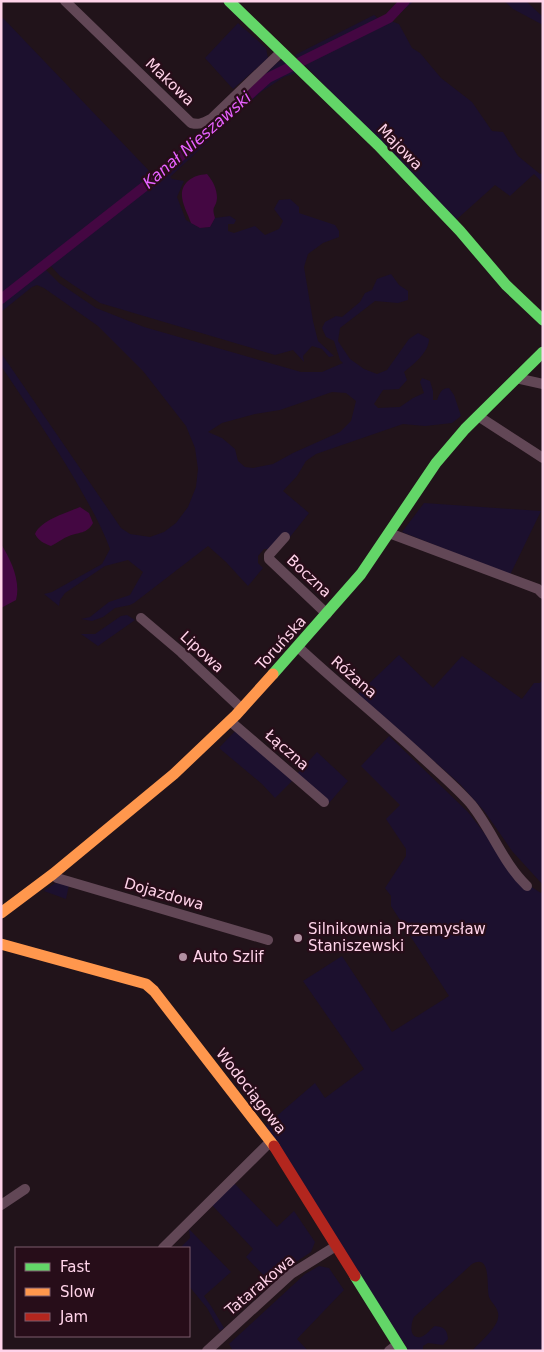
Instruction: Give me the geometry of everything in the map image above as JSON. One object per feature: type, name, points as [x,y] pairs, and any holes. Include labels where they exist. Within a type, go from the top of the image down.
[{"type":"street","name":"Makowa","points":[[66,1],[191,123],[203,124],[211,119],[282,52]]},
{"type":"street","name":"Majowa","points":[[229,1],[378,145],[460,231],[506,285],[543,320]]},
{"type":"street","name":"Toruńska","points":[[1,913],[52,874],[174,774],[242,709],[361,574],[436,463],[478,416],[543,352]]},
{"type":"street","points":[[516,378],[543,384]]},
{"type":"street","points":[[478,416],[543,458]]},
{"type":"street","points":[[389,533],[538,589],[543,594]]},
{"type":"street","name":"Boczna","points":[[285,537],[269,555],[269,559],[327,614]]},
{"type":"street","name":"Lipowa","points":[[141,618],[181,652],[242,709]]},
{"type":"street","name":"Różana","points":[[298,647],[392,729],[450,783],[470,804],[516,876],[527,886]]},
{"type":"street","name":"Łączna","points":[[230,720],[324,802]]},
{"type":"street","name":"Dojazdowa","points":[[52,874],[57,878],[268,940]]},
{"type":"street","name":"Wodociągowa","points":[[1,944],[146,984],[154,991],[271,1141],[336,1246],[396,1349]]},
{"type":"street","points":[[164,1247],[271,1141]]},
{"type":"street","points":[[1,1205],[25,1189]]},
{"type":"street","name":"Tatarakowa","points":[[207,1351],[290,1274],[336,1246]]},
{"type":"shaded area","points":[[400,1],[414,1],[391,21],[399,24],[412,48],[420,53],[441,78],[472,102],[492,131],[503,132],[518,156],[540,174],[543,173],[543,183],[534,174],[510,196],[495,185],[456,220],[295,55],[374,15],[380,20]]},
{"type":"shaded area","points":[[504,1],[526,1],[543,17],[543,25],[513,9]]},
{"type":"shaded area","points":[[1,16],[155,177],[278,62],[283,60],[296,73],[284,77],[261,92],[170,177],[184,181],[177,197],[186,220],[200,228],[210,227],[215,218],[230,216],[236,220],[234,224],[228,224],[228,231],[234,233],[255,226],[265,235],[279,229],[283,221],[274,209],[279,200],[290,199],[299,207],[299,213],[335,225],[339,231],[339,237],[323,243],[308,254],[304,267],[318,341],[334,356],[329,357],[322,349],[312,346],[303,356],[304,362],[293,350],[275,355],[100,303],[60,276],[46,261],[42,266],[59,283],[96,308],[144,327],[301,372],[322,372],[343,363],[340,360],[334,341],[326,337],[322,328],[325,322],[336,316],[342,317],[360,302],[365,293],[372,290],[377,279],[391,274],[399,285],[408,291],[408,300],[398,303],[375,301],[340,328],[338,341],[350,359],[364,369],[377,374],[387,370],[409,339],[418,333],[429,339],[424,353],[404,372],[407,380],[399,389],[383,390],[374,404],[378,408],[400,407],[424,393],[420,382],[422,378],[430,381],[433,400],[437,400],[442,390],[449,388],[454,395],[461,416],[452,423],[425,426],[403,424],[316,454],[306,461],[297,476],[283,491],[309,513],[290,537],[286,532],[271,549],[264,549],[258,556],[258,563],[263,568],[248,586],[208,546],[134,603],[115,608],[103,617],[92,621],[81,619],[90,617],[109,602],[130,595],[143,572],[128,560],[105,566],[65,593],[60,600],[59,606],[44,594],[52,592],[102,564],[110,549],[98,522],[74,478],[1,366],[1,353],[121,528],[130,534],[150,537],[164,532],[176,523],[188,507],[196,487],[198,469],[195,448],[186,426],[143,371],[98,326],[44,288],[37,285],[32,287],[1,312]],"holes":[[[332,392],[346,393],[356,401],[351,421],[340,432],[273,464],[253,468],[245,467],[238,461],[235,449],[222,438],[208,432],[222,423],[255,414],[280,410]]]},
{"type":"shaded area","points":[[238,23],[266,48],[268,58],[233,89],[205,58]]},
{"type":"shaded area","points":[[207,174],[213,182],[216,191],[217,198],[213,211],[215,218],[210,227],[200,228],[191,223],[183,201],[182,191],[190,179]]},
{"type":"shaded area","points":[[424,503],[541,511],[510,575],[402,532]]},
{"type":"shaded area","points":[[80,507],[89,513],[93,523],[88,529],[51,546],[35,534],[48,521]]},
{"type":"shaded area","points":[[1,544],[14,571],[17,593],[16,600],[1,608]]},
{"type":"shaded area","points":[[127,615],[135,620],[98,646],[81,634],[95,634],[121,616]]},
{"type":"shaded area","points":[[399,655],[433,688],[462,656],[522,699],[534,683],[543,681],[543,791],[540,793],[543,796],[543,885],[512,851],[485,812],[460,784],[358,694]]},
{"type":"shaded area","points":[[236,730],[293,780],[275,798],[262,784],[219,748]]},
{"type":"shaded area","points":[[389,736],[468,812],[527,888],[530,886],[541,893],[543,889],[543,1351],[472,1351],[497,1322],[498,1315],[497,1309],[489,1297],[485,1267],[483,1263],[478,1262],[472,1264],[414,1317],[411,1326],[414,1336],[421,1337],[435,1326],[444,1329],[448,1339],[443,1345],[428,1343],[423,1346],[423,1351],[409,1351],[264,1127],[315,1083],[325,1098],[364,1069],[303,981],[342,956],[392,1032],[449,996],[391,906],[391,896],[385,888],[406,856],[406,849],[386,819],[400,805],[361,766]]},
{"type":"shaded area","points":[[317,752],[348,781],[329,803],[296,775]]},
{"type":"shaded area","points":[[55,883],[69,885],[66,899],[44,891]]},
{"type":"shaded area","points":[[234,1183],[277,1227],[294,1211],[315,1242],[311,1252],[271,1283],[246,1257],[253,1249],[212,1205]]},
{"type":"shaded area","points":[[189,1229],[231,1272],[204,1296],[224,1328],[220,1331],[207,1308],[190,1287],[190,1247],[181,1247],[190,1238]]},
{"type":"shaded area","points":[[319,1266],[329,1268],[344,1290],[297,1339],[308,1351],[233,1351],[229,1344],[305,1274]]},
{"type":"waterway","name":"Kanał Nieszawski","points":[[1,299],[163,172],[268,78],[389,18],[405,1]]},
{"type":"traffic: fast","points":[[229,1],[378,145],[460,231],[506,285],[543,320]]},
{"type":"traffic: fast","points":[[273,674],[361,574],[436,463],[465,429],[543,352]]},
{"type":"traffic: fast","points":[[355,1276],[402,1351]]},
{"type":"traffic: slow","points":[[1,913],[53,874],[174,774],[236,715],[273,674]]},
{"type":"traffic: slow","points":[[1,944],[146,984],[154,991],[274,1146]]},
{"type":"traffic: jam","points":[[274,1146],[355,1276]]},
{"type":"place","name":"Silnikownia Przemysław Staniszewski","points":[[298,938]]},
{"type":"place","name":"Auto Szlif","points":[[183,957]]}]
